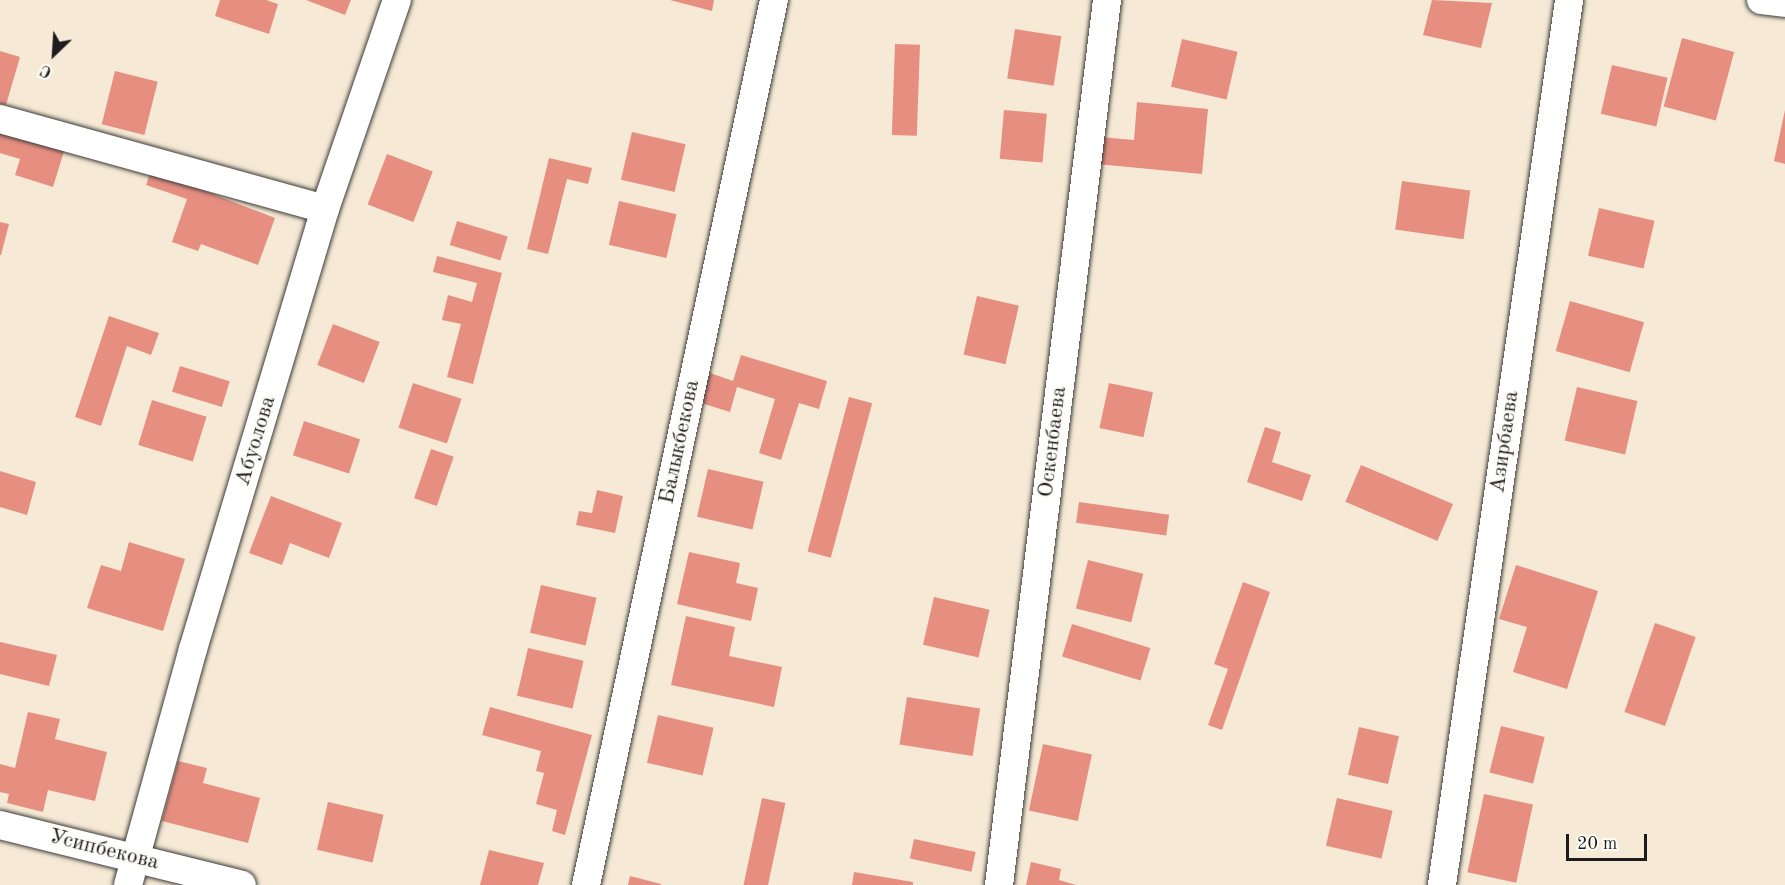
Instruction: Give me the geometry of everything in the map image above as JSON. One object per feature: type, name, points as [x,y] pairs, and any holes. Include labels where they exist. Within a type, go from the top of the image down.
[{"type":"street","name":"Абуолова","points":[[128,885],[138,858],[193,649],[325,209],[397,0]]},
{"type":"street","name":"Балыкбекова","points":[[586,885],[774,0]]},
{"type":"street","name":"Оскенбаева","points":[[999,885],[1107,0]]},
{"type":"street","name":"Азирбаева","points":[[1442,885],[1569,0]]},
{"type":"street","points":[[1761,0],[1785,3]]},
{"type":"street","points":[[0,119],[325,209]]},
{"type":"street","name":"Усипбекова","points":[[0,825],[242,885]]},
{"type":"building","points":[[220,0],[266,0],[278,4],[269,34],[215,16]]},
{"type":"building","points":[[306,0],[351,0],[345,15]]},
{"type":"building","points":[[670,0],[714,0],[712,11]]},
{"type":"building","points":[[1432,0],[1492,3],[1481,48],[1423,35]]},
{"type":"building","points":[[1015,29],[1061,36],[1054,86],[1007,78]]},
{"type":"building","points":[[1682,38],[1734,52],[1716,121],[1664,107]]},
{"type":"building","points":[[1182,39],[1238,52],[1227,100],[1171,87]]},
{"type":"building","points":[[895,44],[920,45],[917,136],[892,135]]},
{"type":"building","points":[[0,51],[20,57],[6,105],[0,104]]},
{"type":"building","points":[[1612,65],[1668,78],[1656,127],[1601,114]]},
{"type":"building","points":[[115,71],[158,82],[144,135],[102,124]]},
{"type":"building","points":[[1137,102],[1208,109],[1202,174],[1097,164],[1100,137],[1134,140]]},
{"type":"building","points":[[1004,110],[1047,114],[1043,163],[1000,159]]},
{"type":"building","points":[[1785,110],[1785,164],[1774,161]]},
{"type":"building","points":[[0,129],[65,148],[53,187],[15,175],[20,159],[0,153]]},
{"type":"building","points":[[632,132],[686,144],[675,192],[621,180]]},
{"type":"building","points":[[387,154],[433,172],[413,222],[368,204]]},
{"type":"building","points":[[549,158],[592,168],[588,184],[567,179],[548,254],[527,249]]},
{"type":"building","points":[[151,170],[275,218],[258,265],[201,244],[198,251],[172,242],[187,199],[146,185]]},
{"type":"building","points":[[1402,181],[1470,191],[1464,239],[1395,230]]},
{"type":"building","points":[[619,201],[676,214],[666,258],[609,245]]},
{"type":"building","points":[[1599,208],[1655,221],[1644,269],[1588,256]]},
{"type":"building","points":[[457,221],[508,236],[500,260],[450,245]]},
{"type":"building","points":[[0,222],[9,224],[1,255],[0,255]]},
{"type":"building","points":[[437,256],[502,273],[473,384],[447,377],[461,324],[442,320],[448,295],[472,302],[477,283],[433,272]]},
{"type":"building","points":[[977,296],[1019,306],[1005,364],[964,354]]},
{"type":"building","points":[[1570,301],[1644,322],[1630,372],[1556,351]]},
{"type":"building","points":[[109,316],[159,333],[151,355],[127,346],[101,426],[75,417]]},
{"type":"building","points":[[333,324],[380,342],[364,383],[317,365]]},
{"type":"building","points":[[741,355],[827,381],[819,409],[799,403],[781,460],[759,453],[775,399],[737,387],[730,412],[701,403],[710,373],[733,381]]},
{"type":"building","points":[[180,366],[230,381],[222,407],[172,392]]},
{"type":"building","points":[[413,383],[462,399],[447,443],[398,428]]},
{"type":"building","points":[[1109,383],[1153,392],[1143,437],[1099,428]]},
{"type":"building","points":[[1577,387],[1637,401],[1625,455],[1565,441]]},
{"type":"building","points":[[849,397],[872,403],[831,558],[808,552]]},
{"type":"building","points":[[152,400],[207,417],[193,462],[138,445]]},
{"type":"building","points":[[304,421],[360,439],[349,473],[293,455]]},
{"type":"building","points":[[1265,427],[1281,432],[1272,462],[1311,475],[1302,501],[1247,482]]},
{"type":"building","points":[[431,449],[454,457],[437,506],[414,498]]},
{"type":"building","points":[[1361,465],[1453,504],[1437,541],[1345,502]]},
{"type":"building","points":[[708,469],[764,482],[753,530],[697,517]]},
{"type":"building","points":[[0,471],[36,482],[27,515],[0,507]]},
{"type":"building","points":[[597,490],[623,496],[615,533],[576,525],[579,511],[592,513]]},
{"type":"building","points":[[271,496],[342,523],[329,558],[290,543],[282,565],[249,553]]},
{"type":"building","points":[[1079,502],[1169,515],[1166,535],[1076,523]]},
{"type":"building","points":[[129,542],[185,559],[163,631],[87,608],[101,565],[121,571]]},
{"type":"building","points":[[689,552],[740,563],[736,583],[758,588],[751,621],[677,604]]},
{"type":"building","points":[[1088,560],[1143,574],[1131,622],[1076,609]]},
{"type":"building","points":[[1516,565],[1598,591],[1567,689],[1513,672],[1527,627],[1499,619]]},
{"type":"building","points":[[1243,582],[1270,592],[1222,730],[1208,725],[1228,669],[1214,664]]},
{"type":"building","points":[[541,585],[597,598],[586,646],[530,633]]},
{"type":"building","points":[[934,597],[990,610],[979,658],[923,645]]},
{"type":"building","points":[[686,616],[735,627],[729,656],[782,667],[774,707],[671,685]]},
{"type":"building","points":[[1655,623],[1696,637],[1665,726],[1624,712]]},
{"type":"building","points":[[1072,624],[1150,648],[1140,680],[1062,657]]},
{"type":"building","points":[[0,642],[57,655],[49,686],[0,674]]},
{"type":"building","points":[[528,648],[584,661],[573,709],[517,696]]},
{"type":"building","points":[[907,697],[980,709],[973,756],[899,744]]},
{"type":"building","points":[[490,707],[592,735],[565,835],[552,831],[557,810],[536,804],[544,773],[536,771],[541,751],[482,735]]},
{"type":"building","points":[[28,712],[60,719],[55,739],[107,752],[95,801],[48,790],[43,812],[7,803],[9,794],[0,792],[0,764],[15,768]]},
{"type":"building","points":[[658,715],[714,728],[703,776],[647,763]]},
{"type":"building","points":[[1501,726],[1545,737],[1533,783],[1489,773]]},
{"type":"building","points":[[1359,727],[1399,736],[1388,784],[1348,775]]},
{"type":"building","points":[[1043,744],[1092,754],[1078,821],[1029,811]]},
{"type":"building","points":[[178,761],[207,768],[203,783],[260,798],[248,843],[162,821]]},
{"type":"building","points":[[1484,794],[1533,804],[1516,883],[1467,872]]},
{"type":"building","points":[[762,798],[785,803],[768,885],[744,885]]},
{"type":"building","points":[[1337,798],[1393,811],[1382,859],[1326,846]]},
{"type":"building","points":[[328,802],[384,815],[373,863],[317,850]]},
{"type":"building","points":[[914,839],[976,852],[971,872],[910,859]]},
{"type":"building","points":[[489,850],[544,863],[538,885],[480,885]]},
{"type":"building","points":[[1031,862],[1061,869],[1059,880],[1076,885],[1026,885]]},
{"type":"building","points":[[854,872],[913,882],[913,885],[852,885]]},
{"type":"building","points":[[630,876],[661,884],[661,885],[628,885]]}]
